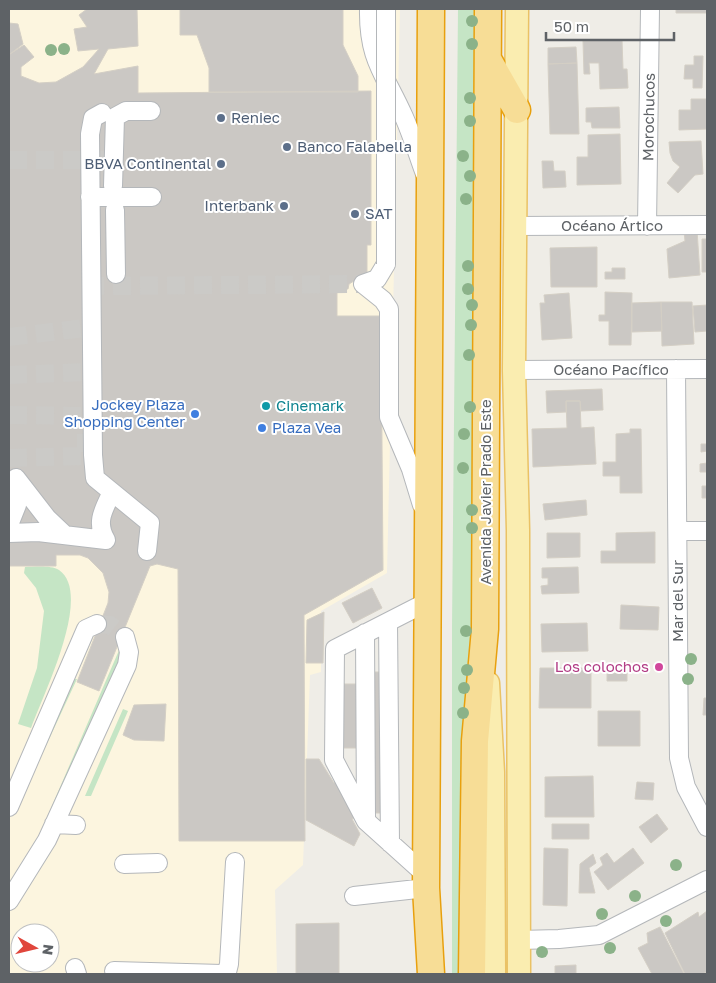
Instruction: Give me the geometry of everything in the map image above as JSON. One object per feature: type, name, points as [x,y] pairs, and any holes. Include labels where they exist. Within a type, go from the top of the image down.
[{"type":"highway","points":[[431,9],[426,882],[432,974]]},
{"type":"highway","name":"Avenida Javier Prado Este","points":[[485,629],[488,9]]},
{"type":"highway","points":[[488,61],[517,110]]},
{"type":"highway","points":[[472,974],[475,741],[485,629]]},
{"type":"main road","name":"Avenida Javier Prado Este","points":[[517,9],[514,370],[518,540],[519,974]]},
{"type":"main road","name":"Avenida Javier Prado Este","points":[[485,629],[493,772],[494,974]]},
{"type":"main road","points":[[493,772],[519,864]]},
{"type":"main road","points":[[426,882],[426,974]]},
{"type":"street","points":[[369,9],[370,40],[376,61],[404,116],[429,184]]},
{"type":"street","points":[[386,9],[386,264],[377,279],[363,284],[383,300],[389,310],[389,417],[411,469],[428,522]]},
{"type":"street","name":"Morochucos","points":[[646,226],[650,9]]},
{"type":"street","points":[[113,186],[112,160],[115,117],[126,111],[151,111]]},
{"type":"street","points":[[102,113],[93,118],[90,134],[93,456],[95,478],[150,523],[147,551]]},
{"type":"street","points":[[90,197],[152,197]]},
{"type":"street","points":[[115,210],[116,274]]},
{"type":"street","name":"Océano Ártico","points":[[516,226],[707,225]]},
{"type":"street","name":"Mar del Sur","points":[[676,369],[679,758],[686,787],[707,828]]},
{"type":"street","name":"Océano Pacífico","points":[[514,370],[707,369]]},
{"type":"street","points":[[9,525],[17,505],[16,478],[46,518],[65,535]]},
{"type":"street","points":[[9,533],[38,532],[106,540],[101,532],[100,516],[112,492]]},
{"type":"street","points":[[678,531],[707,531]]},
{"type":"street","points":[[426,882],[390,843],[366,822],[334,760],[335,649],[428,602]]},
{"type":"street","points":[[388,622],[390,843]]},
{"type":"street","points":[[9,807],[86,629],[97,624]]},
{"type":"street","points":[[365,633],[366,822]]},
{"type":"street","points":[[9,901],[47,840],[127,665],[129,652],[125,637]]},
{"type":"street","points":[[57,819],[77,819]]},
{"type":"street","points":[[124,864],[158,862]]},
{"type":"street","points":[[114,971],[222,974],[227,972],[234,862]]},
{"type":"street","points":[[519,940],[599,936],[707,880]]},
{"type":"street","points":[[354,896],[426,882]]},
{"type":"shaded area","name":"Jockey Plaza Shopping Center","points":[[9,9],[400,9],[387,573],[321,611],[321,672],[310,675],[303,865],[275,890],[277,974],[9,974]]},
{"type":"green space","points":[[458,9],[478,9],[471,974],[452,974],[452,627]]},
{"type":"green space","points":[[25,567],[47,567],[59,570],[68,582],[71,600],[62,646],[31,728],[18,724],[37,668],[44,611],[36,588],[24,573]]},
{"type":"green space","points":[[120,648],[123,655],[49,824],[45,822]]},
{"type":"green space","points":[[71,679],[77,679],[17,808]]},
{"type":"green space","points":[[123,709],[128,711],[91,796],[85,796]]},
{"type":"building","name":"Jockey Plaza Shopping Center","points":[[87,9],[137,9],[138,46],[108,49],[94,74],[138,66],[138,93],[371,91],[371,245],[367,245],[367,273],[349,284],[348,289],[337,289],[337,316],[381,316],[383,570],[304,615],[305,841],[179,841],[178,569],[157,564],[150,566],[99,691],[77,682],[108,603],[109,592],[103,573],[88,558],[80,555],[56,555],[56,566],[9,566],[9,23],[18,24],[23,44],[10,54],[24,45],[34,57],[21,67],[21,76],[39,83],[56,82],[83,67],[99,49],[78,51],[74,29],[87,27],[79,15]]},
{"type":"building","points":[[180,9],[343,9],[343,45],[358,76],[358,92],[209,92],[209,68],[197,35],[180,35]]},
{"type":"building","points":[[676,9],[707,9],[707,13],[676,13]]},
{"type":"building","points":[[622,40],[623,69],[627,69],[628,88],[600,89],[599,63],[589,63],[590,74],[584,74],[583,41]]},
{"type":"building","points":[[576,47],[577,63],[548,64],[548,48]]},
{"type":"building","points":[[694,56],[703,56],[702,88],[693,88],[693,79],[684,79],[685,65],[694,65]]},
{"type":"building","points":[[577,63],[579,134],[550,134],[548,64]]},
{"type":"building","points":[[691,99],[707,99],[707,129],[679,130],[679,110],[691,110]]},
{"type":"building","points":[[619,107],[620,128],[592,128],[591,122],[586,122],[586,108]]},
{"type":"building","points":[[620,134],[621,184],[577,185],[577,157],[588,157],[588,135]]},
{"type":"building","points":[[701,141],[703,174],[695,175],[678,193],[667,183],[680,167],[673,161],[669,142]]},
{"type":"building","points":[[542,161],[553,161],[554,171],[565,171],[566,187],[543,188]]},
{"type":"building","points":[[697,230],[700,275],[669,278],[667,249],[685,241],[684,231]]},
{"type":"building","points":[[702,239],[707,239],[707,272],[702,272]]},
{"type":"building","points":[[597,247],[597,287],[551,287],[550,248]]},
{"type":"building","points":[[612,268],[625,268],[625,279],[605,279],[605,272],[612,272]]},
{"type":"building","points":[[605,292],[632,293],[631,345],[609,345],[609,321],[599,321],[599,315],[605,315]]},
{"type":"building","points":[[569,293],[572,338],[542,340],[540,303],[545,303],[544,295]]},
{"type":"building","points":[[661,302],[692,302],[694,344],[662,346]]},
{"type":"building","points":[[661,302],[662,331],[632,332],[632,303]]},
{"type":"building","points":[[707,305],[707,331],[695,332],[693,306]]},
{"type":"building","points":[[602,389],[603,410],[581,411],[580,401],[566,401],[566,412],[547,413],[546,391]]},
{"type":"building","points":[[566,401],[580,401],[581,428],[594,427],[596,464],[533,467],[532,429],[567,428]]},
{"type":"building","points":[[630,429],[641,429],[642,493],[620,493],[620,476],[603,476],[603,462],[616,462],[616,434],[630,433]]},
{"type":"building","points":[[701,444],[707,444],[707,451],[701,452]]},
{"type":"building","points":[[707,463],[707,472],[700,472],[700,464]]},
{"type":"building","points":[[702,486],[707,486],[707,498],[702,498]]},
{"type":"building","points":[[586,500],[587,515],[545,520],[543,504]]},
{"type":"building","points":[[655,532],[655,563],[601,563],[601,551],[616,551],[616,533]]},
{"type":"building","points":[[547,533],[580,533],[580,557],[547,558]]},
{"type":"building","points":[[578,567],[579,593],[542,594],[541,586],[548,585],[548,578],[542,578],[542,568]]},
{"type":"building","points":[[372,588],[382,608],[353,623],[342,603]]},
{"type":"building","points":[[621,605],[659,607],[658,630],[620,629]]},
{"type":"building","points":[[324,612],[323,663],[306,663],[307,620]]},
{"type":"building","points":[[587,623],[588,651],[542,652],[541,624]]},
{"type":"building","points":[[540,668],[591,668],[591,708],[539,708]]},
{"type":"building","points":[[368,672],[385,672],[385,813],[368,813]]},
{"type":"building","points":[[607,673],[627,673],[627,681],[607,681]]},
{"type":"building","points":[[338,684],[359,684],[358,748],[338,748]]},
{"type":"building","points":[[704,698],[707,698],[707,715],[703,715]]},
{"type":"building","points":[[166,704],[164,741],[134,740],[123,735],[134,705]]},
{"type":"building","points":[[598,711],[640,711],[640,746],[598,746]]},
{"type":"building","points":[[306,759],[319,759],[334,783],[337,781],[356,817],[352,819],[360,834],[354,846],[306,820]]},
{"type":"building","points":[[593,776],[594,817],[545,817],[545,777]]},
{"type":"building","points":[[637,782],[654,783],[653,800],[635,799]]},
{"type":"building","points":[[657,814],[668,829],[651,843],[639,827]]},
{"type":"building","points":[[552,824],[589,824],[589,839],[552,839]]},
{"type":"building","points":[[544,848],[568,849],[567,906],[543,905]]},
{"type":"building","points":[[633,848],[644,863],[608,890],[594,872],[603,865],[600,858],[607,853],[614,863]]},
{"type":"building","points":[[593,854],[596,863],[589,868],[595,893],[579,893],[580,864]]},
{"type":"building","points":[[707,911],[707,972],[702,974],[685,974],[665,933],[698,912],[699,917]]},
{"type":"building","points":[[339,923],[339,974],[296,974],[296,924]]},
{"type":"building","points":[[660,927],[684,974],[652,974],[638,948],[648,943],[647,933]]},
{"type":"building","points":[[576,965],[576,974],[555,974],[555,966]]},
{"type":"tunnel","points":[[9,160],[110,160]]},
{"type":"tunnel","points":[[86,286],[363,284]]},
{"type":"tunnel","points":[[9,337],[85,328]]},
{"type":"tunnel","points":[[9,375],[86,372]]},
{"type":"tunnel","points":[[9,415],[86,416]]},
{"type":"tunnel","points":[[9,458],[86,456],[86,434]]},
{"type":"tunnel","points":[[97,624],[110,625],[125,637]]},
{"type":"place","name":"Reniec","points":[[221,118]]},
{"type":"place","name":"Banco Falabella","points":[[287,147]]},
{"type":"place","name":"BBVA Continental","points":[[221,164]]},
{"type":"place","name":"Interbank","points":[[284,206]]},
{"type":"place","name":"SAT","points":[[355,214]]},
{"type":"place","name":"Cinemark","points":[[266,406]]},
{"type":"place","name":"Jockey Plaza Shopping Center","points":[[195,414]]},
{"type":"place","name":"Plaza Vea","points":[[262,428]]},
{"type":"place","name":"Los colochos","points":[[659,667]]}]
